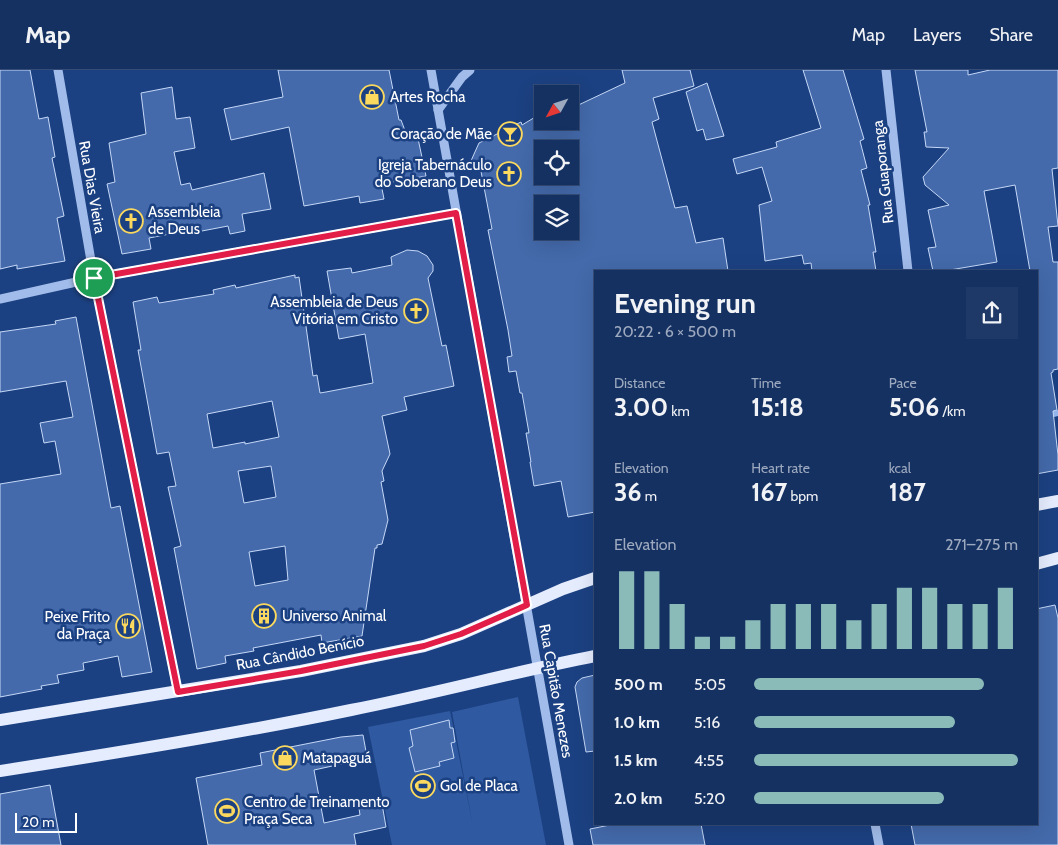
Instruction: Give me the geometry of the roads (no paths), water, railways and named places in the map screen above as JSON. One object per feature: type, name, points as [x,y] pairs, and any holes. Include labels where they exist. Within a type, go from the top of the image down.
[{"type":"main road","points":[[1038,505],[1058,501]]},
{"type":"main road","points":[[1038,563],[1058,558]]},
{"type":"main road","name":"Rua Cândido Benício","points":[[0,720],[301,671],[424,646],[461,634],[563,589],[594,578]]},
{"type":"main road","points":[[0,771],[349,711],[470,685],[538,667],[594,656]]},
{"type":"street","name":"Rua Dias Vieira","points":[[58,70],[94,278],[178,692]]},
{"type":"street","name":"Rua Capitão Menezes","points":[[431,70],[569,845]]},
{"type":"street","points":[[438,110],[462,77],[470,70]]},
{"type":"street","name":"Rua Guaporanga","points":[[886,70],[908,270]]},
{"type":"street","points":[[0,299],[94,278],[456,213]]},
{"type":"street","points":[[875,825],[879,845]]},
{"type":"waterway","points":[[1045,416],[1058,413]]},
{"type":"place","name":"Artes Rocha","points":[[372,97]]},
{"type":"place","name":"Coração de Mãe","points":[[510,134]]},
{"type":"place","name":"Igreja Tabernáculo do Soberano Deus","points":[[509,174]]},
{"type":"place","name":"Assembleia de Deus","points":[[131,221]]},
{"type":"place","name":"Assembleia de Deus Vitória em Cristo","points":[[416,311]]},
{"type":"place","name":"Universo Animal","points":[[264,616]]},
{"type":"place","name":"Peixe Frito da Praça","points":[[128,626]]},
{"type":"place","name":"Matapaguá","points":[[285,758]]},
{"type":"place","name":"Gol de Placa","points":[[423,786]]},
{"type":"place","name":"Centro de Treinamento Praça Seca","points":[[227,811]]}]
